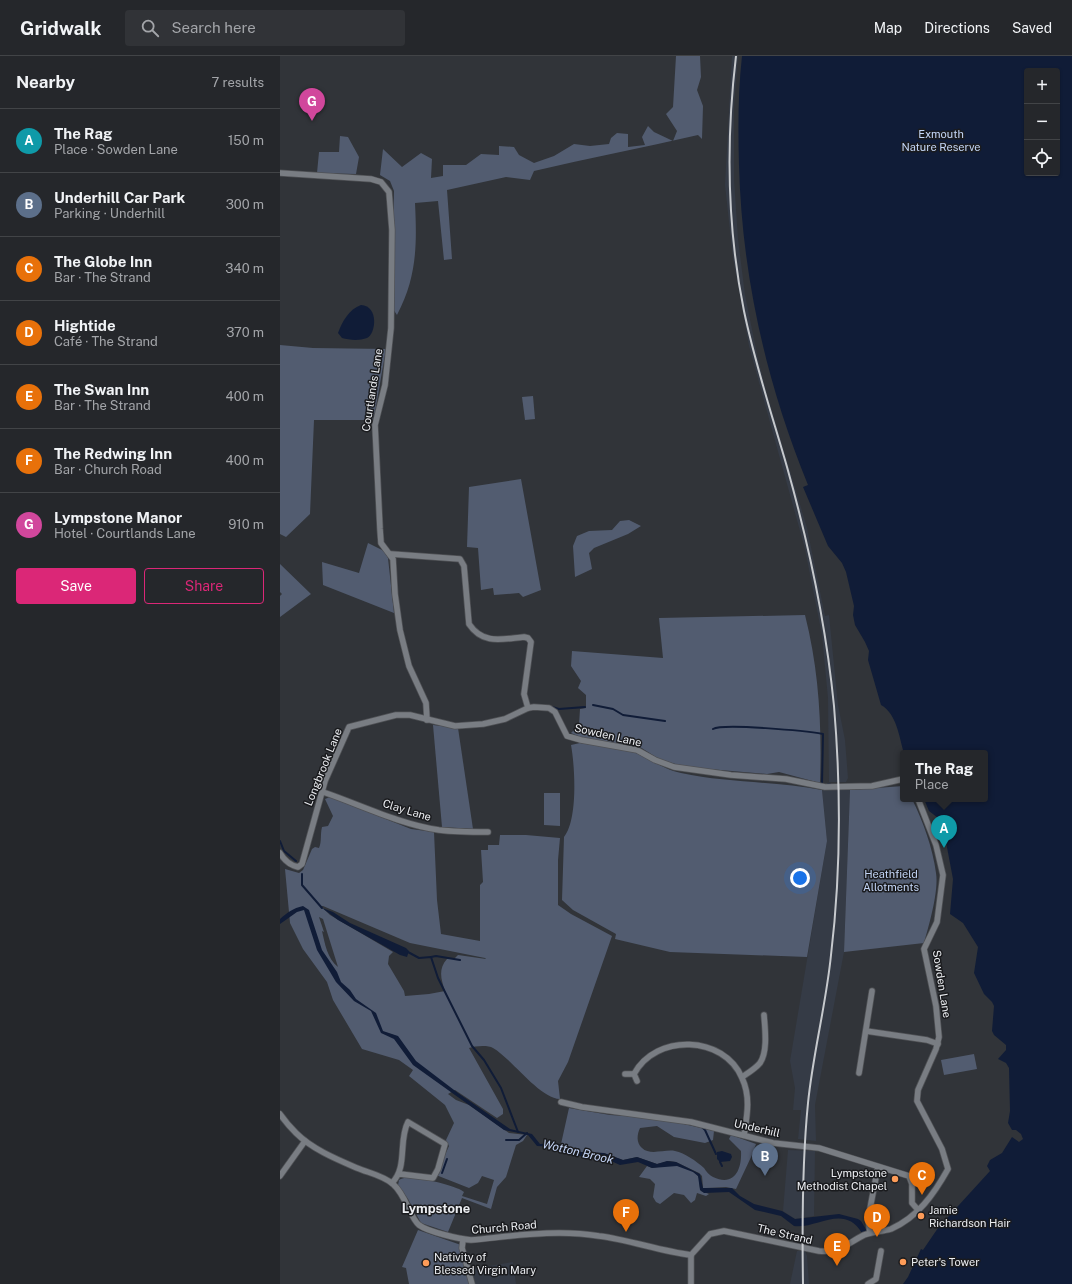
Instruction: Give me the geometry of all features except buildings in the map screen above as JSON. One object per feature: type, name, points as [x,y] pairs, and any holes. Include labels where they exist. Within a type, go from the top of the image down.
[{"type":"street","name":"Courtlands Lane","points":[[280,173],[372,178],[381,182],[388,192],[392,230],[391,328],[385,385],[375,425],[374,443],[381,543],[391,554],[393,559],[395,594],[400,630],[409,666],[425,699],[427,720]]},
{"type":"street","points":[[391,328],[397,325]]},
{"type":"street","points":[[391,554],[460,559],[464,566],[469,624],[474,632],[491,639],[528,638],[532,642],[524,694],[528,708],[506,720],[483,724],[455,726],[427,720]]},
{"type":"street","name":"Sowden Lane","points":[[528,708],[540,707],[552,710],[567,736],[637,750],[655,760],[674,767],[731,776],[786,779],[825,787],[867,786],[900,780]]},
{"type":"street","name":"Longbrook Lane","points":[[280,853],[283,858],[294,866],[298,867],[302,864],[308,847],[314,815],[323,792],[325,781],[350,727],[396,715],[410,715],[427,720]]},
{"type":"street","name":"Clay Lane","points":[[323,792],[408,823],[438,830],[488,832]]},
{"type":"street","name":"Sowden Lane","points":[[919,802],[936,845],[943,876],[937,922],[924,949],[936,1006],[939,1030],[938,1044],[919,1088],[917,1102],[942,1149],[948,1169]]},
{"type":"street","points":[[859,1073],[872,991]]},
{"type":"street","points":[[742,1077],[759,1064],[763,1053],[765,1033],[764,1015]]},
{"type":"street","points":[[866,1032],[920,1039],[938,1044]]},
{"type":"street","points":[[765,1033],[772,1034]]},
{"type":"street","points":[[637,1081],[634,1074],[637,1067],[659,1050],[685,1044],[698,1045],[716,1052],[730,1062],[742,1077],[747,1092],[748,1111],[744,1135]]},
{"type":"street","points":[[625,1074],[634,1074]]},
{"type":"street","name":"Underhill","points":[[560,1102],[582,1107],[691,1122],[773,1143],[819,1148],[909,1176],[912,1184],[912,1203],[919,1211]]},
{"type":"street","name":"Church Road","points":[[280,1114],[296,1133],[314,1147],[358,1168],[377,1174],[392,1183],[404,1196],[420,1226],[463,1240],[567,1232],[626,1240],[676,1253],[691,1255]]},
{"type":"street","points":[[392,1183],[400,1174],[402,1142],[408,1122],[445,1144],[434,1177],[430,1179],[400,1174]]},
{"type":"street","points":[[280,1176],[305,1141]]},
{"type":"street","points":[[870,1233],[868,1219],[878,1167]]},
{"type":"street","name":"The Strand","points":[[691,1255],[710,1234],[717,1231],[731,1231],[768,1242],[828,1252],[842,1249],[870,1233],[891,1229],[919,1211],[932,1196],[948,1169]]},
{"type":"street","points":[[463,1240],[462,1248],[472,1284]]},
{"type":"street","points":[[870,1284],[876,1280],[881,1251]]},
{"type":"street","points":[[691,1255],[691,1284]]},
{"type":"shaded area","points":[[732,56],[738,56],[734,107],[734,180],[738,239],[745,295],[767,394],[807,528],[825,616],[829,615],[838,705],[845,740],[848,778],[846,782],[829,782],[828,698],[822,635],[805,549],[749,346],[733,258],[725,185]]},
{"type":"shaded area","points":[[822,790],[850,790],[844,952],[815,1105],[816,1141],[798,1139],[801,1110],[793,1110],[795,1088],[790,1061],[827,841]]},
{"type":"shaded area","points":[[788,1150],[815,1151],[814,1216],[795,1219],[783,1211]]},
{"type":"shaded area","points":[[797,1251],[805,1251],[807,1256],[809,1284],[790,1284]]},
{"type":"shaded area","points":[[513,1262],[516,1284],[475,1284],[471,1269]]},
{"type":"green space","points":[[676,56],[700,56],[701,77],[697,90],[703,106],[702,139],[698,135],[673,141],[677,131],[666,114],[673,107]]},
{"type":"green space","points":[[648,126],[654,132],[673,141],[534,171],[530,180],[506,177],[447,190],[452,259],[444,260],[438,201],[415,203],[416,233],[412,274],[404,301],[397,315],[393,309],[392,285],[394,191],[390,181],[380,175],[383,149],[402,167],[421,153],[432,159],[431,178],[443,176],[443,165],[466,165],[481,154],[499,155],[499,146],[514,147],[519,155],[534,163],[554,156],[574,144],[590,146],[609,144],[611,138],[617,133],[628,134],[628,147],[645,145],[642,137]]},
{"type":"green space","points":[[340,136],[348,137],[359,157],[356,174],[317,173],[319,152],[339,152]]},
{"type":"green space","points":[[280,345],[313,348],[386,349],[375,412],[372,420],[314,420],[310,514],[286,537],[280,534]]},
{"type":"green space","points":[[533,396],[535,419],[525,420],[522,397]]},
{"type":"green space","points":[[521,479],[541,590],[523,597],[519,593],[494,595],[493,588],[481,590],[478,548],[467,547],[469,487]]},
{"type":"green space","points":[[629,520],[641,526],[628,534],[594,548],[589,553],[592,569],[575,577],[573,546],[577,536],[589,531],[612,530],[620,521]]},
{"type":"green space","points":[[368,543],[384,551],[388,558],[394,613],[323,585],[322,562],[359,573]]},
{"type":"green space","points":[[280,564],[311,594],[280,617],[280,596],[282,594],[280,592]]},
{"type":"green space","points":[[805,615],[814,656],[820,719],[820,783],[779,772],[767,774],[685,767],[659,759],[640,747],[585,739],[571,733],[579,725],[580,709],[586,708],[586,695],[578,688],[581,681],[571,666],[572,651],[663,658],[659,618]]},
{"type":"green space","points":[[433,725],[458,728],[473,829],[442,827]]},
{"type":"green space","points":[[580,743],[630,751],[663,767],[681,773],[716,779],[787,785],[822,790],[827,841],[807,957],[670,952],[615,939],[616,934],[573,910],[562,900],[564,837],[572,818],[574,792],[574,766],[571,745]]},
{"type":"green space","name":"Heathfield Allotments","points":[[900,786],[900,802],[913,802],[924,826],[933,854],[937,880],[931,918],[924,943],[844,952],[850,790]]},
{"type":"green space","points":[[544,793],[560,793],[560,826],[544,825]]},
{"type":"green space","points":[[330,797],[411,829],[434,832],[437,900],[441,934],[480,941],[480,885],[483,882],[481,850],[488,850],[488,845],[499,845],[500,835],[526,835],[560,838],[558,860],[558,905],[571,914],[612,936],[568,1062],[558,1081],[560,1099],[543,1092],[493,1048],[481,1046],[469,1048],[503,1109],[503,1114],[497,1118],[455,1090],[448,1094],[456,1100],[469,1105],[509,1133],[527,1135],[523,1141],[516,1145],[506,1177],[497,1187],[491,1209],[462,1198],[448,1232],[421,1223],[408,1199],[398,1185],[399,1180],[411,1178],[448,1185],[464,1192],[462,1196],[487,1204],[494,1180],[482,1176],[478,1183],[469,1188],[436,1175],[449,1146],[446,1140],[454,1123],[445,1105],[409,1076],[413,1070],[399,1060],[362,1049],[333,1000],[327,982],[303,949],[290,923],[285,869],[299,873],[303,870],[312,849],[315,847],[319,848],[322,827],[328,826],[333,816],[325,799]],"holes":[[[321,906],[410,943],[486,959],[458,955],[454,959],[447,959],[441,970],[445,991],[405,996],[404,991],[388,964],[389,956],[393,952],[330,915]],[[319,917],[323,919],[338,967],[331,959],[327,950],[322,931],[324,932]]]},
{"type":"green space","points":[[974,1054],[977,1069],[944,1075],[941,1060]]},
{"type":"green space","points":[[569,1108],[610,1115],[658,1118],[714,1131],[713,1140],[705,1143],[674,1137],[657,1126],[640,1128],[638,1138],[640,1146],[645,1150],[649,1152],[679,1152],[698,1163],[708,1173],[720,1180],[726,1180],[735,1175],[740,1164],[741,1151],[729,1139],[731,1135],[756,1144],[736,1189],[726,1187],[703,1188],[702,1176],[699,1173],[676,1162],[669,1161],[657,1164],[637,1157],[623,1160],[604,1153],[580,1152],[561,1144]]},
{"type":"green space","points":[[670,1165],[682,1167],[694,1172],[699,1178],[701,1191],[709,1194],[706,1196],[697,1193],[695,1200],[691,1203],[684,1195],[674,1193],[660,1204],[656,1202],[653,1197],[655,1184],[650,1179],[639,1177],[647,1166],[652,1168]]},
{"type":"green space","points":[[418,1230],[461,1245],[470,1284],[409,1284],[406,1268],[402,1267]]},
{"type":"water","points":[[742,56],[1072,56],[1072,1284],[903,1284],[908,1277],[921,1249],[923,1250],[938,1228],[990,1171],[987,1166],[990,1160],[1002,1153],[1012,1137],[1019,1142],[1023,1139],[1021,1134],[1016,1130],[1012,1130],[1008,1123],[1010,1111],[1009,1068],[1006,1063],[998,1059],[1006,1050],[1006,1045],[994,1035],[992,1031],[994,1006],[984,994],[974,973],[978,947],[963,923],[950,914],[953,879],[942,821],[929,811],[925,802],[988,802],[988,750],[903,750],[894,720],[891,714],[881,705],[868,660],[869,651],[855,625],[853,615],[854,606],[846,572],[842,563],[828,546],[803,487],[808,485],[780,407],[769,368],[751,288],[745,247],[741,206],[738,137]]},
{"type":"water","points":[[361,305],[371,310],[373,315],[374,326],[370,335],[367,338],[357,340],[342,338],[338,333],[344,320],[353,310]]},
{"type":"water","name":"Wotton Brook","points":[[303,906],[309,910],[322,950],[337,972],[341,982],[350,990],[356,999],[376,1013],[383,1031],[398,1036],[416,1061],[458,1093],[510,1129],[532,1134],[540,1144],[556,1143],[580,1152],[604,1153],[623,1160],[637,1157],[657,1164],[667,1161],[676,1162],[700,1174],[703,1188],[732,1188],[740,1196],[754,1204],[782,1211],[795,1219],[839,1214],[858,1219],[867,1231],[862,1233],[855,1224],[839,1218],[803,1226],[794,1226],[781,1216],[755,1210],[729,1192],[704,1193],[700,1190],[698,1176],[693,1172],[677,1166],[652,1168],[638,1162],[620,1165],[604,1158],[580,1156],[556,1147],[537,1146],[528,1135],[504,1130],[413,1065],[394,1039],[381,1033],[371,1011],[354,1001],[336,982],[317,950],[304,910],[297,912],[280,924],[280,919],[285,915],[293,909]]},
{"type":"water","points":[[322,908],[333,912],[350,923],[406,948],[409,951],[407,957],[400,955],[338,920]]},
{"type":"water","points":[[722,1151],[731,1154],[732,1157],[730,1161],[720,1162],[717,1159],[717,1152]]},
{"type":"waterway","points":[[593,705],[613,709],[623,715],[665,721]]},
{"type":"waterway","points":[[552,707],[559,709],[585,707]]},
{"type":"waterway","points":[[713,729],[720,727],[748,727],[823,734],[822,783]]},
{"type":"waterway","points":[[280,841],[284,851],[296,861]]},
{"type":"waterway","points":[[302,874],[302,885],[322,908]]},
{"type":"waterway","points":[[408,952],[419,958],[431,957],[438,978],[472,1046],[484,1060],[501,1088],[518,1132]]},
{"type":"waterway","points":[[431,957],[436,956],[460,960]]},
{"type":"waterway","points":[[702,1127],[705,1130],[716,1154]]},
{"type":"waterway","points":[[506,1140],[519,1140],[527,1133]]},
{"type":"waterway","points":[[442,1173],[447,1159]]},
{"type":"waterway","points":[[720,1162],[722,1166]]},
{"type":"railway","points":[[736,56],[731,119],[730,184],[731,216],[738,279],[753,350],[787,467],[816,585],[831,676],[838,768],[839,830],[837,893],[829,974],[810,1084],[806,1126],[803,1194],[803,1284]]},
{"type":"place","name":"Lympstone Manor","points":[[312,121]]},
{"type":"place","name":"The Rag","points":[[944,848]]},
{"type":"place","name":"Underhill Car Park","points":[[765,1176]]},
{"type":"place","name":"Lympstone Methodist Chapel","points":[[895,1179]]},
{"type":"place","name":"The Globe Inn","points":[[922,1195]]},
{"type":"place","name":"Jamie Richardson Hair","points":[[921,1216]]},
{"type":"place","name":"The Redwing Inn","points":[[626,1232]]},
{"type":"place","name":"Hightide","points":[[877,1237]]},
{"type":"place","name":"Peter's Tower","points":[[903,1262]]},
{"type":"place","name":"Nativity of Blessed Virgin Mary","points":[[426,1263]]},
{"type":"place","name":"The Swan Inn","points":[[837,1266]]},
{"type":"district","name":"Lympstone","points":[[436,1208]]},
{"type":"park label","name":"Exmouth Nature Reserve","points":[[941,140]]}]
